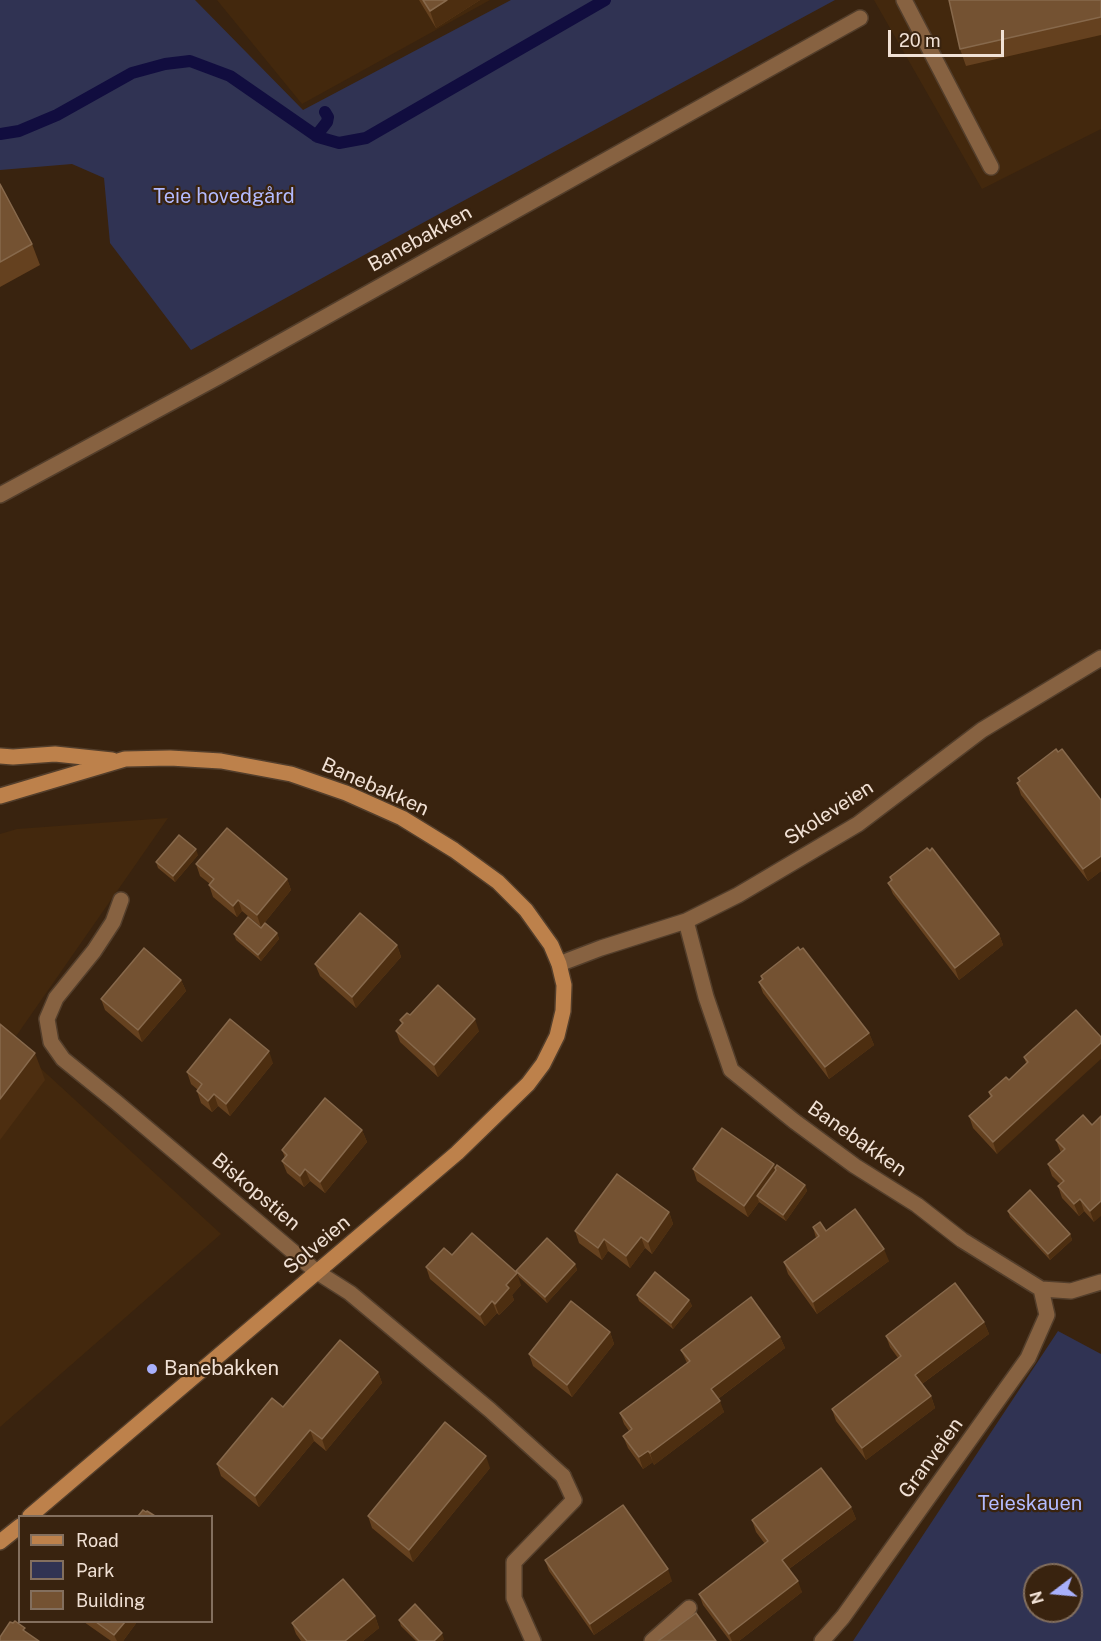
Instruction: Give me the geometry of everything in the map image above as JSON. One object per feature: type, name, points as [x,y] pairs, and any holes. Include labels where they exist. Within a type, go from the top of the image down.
[{"type":"main road","name":"Banebakken","points":[[0,756],[55,754],[118,760],[170,758],[221,761],[291,774],[346,794],[402,818],[454,850],[498,882],[526,910],[551,945],[560,964]]},
{"type":"main road","name":"Banebakken","points":[[0,796],[118,760]]},
{"type":"main road","name":"Solveien","points":[[31,1515],[458,1153],[528,1084],[543,1064],[557,1036],[563,1011],[564,985],[560,964]]},
{"type":"main road","points":[[0,1542],[18,1528]]},
{"type":"street","points":[[904,0],[991,167]]},
{"type":"street","name":"Banebakken","points":[[0,495],[218,377],[860,18]]},
{"type":"street","name":"Skoleveien","points":[[560,964],[601,948],[686,921],[738,895],[858,824],[982,730],[1101,658]]},
{"type":"street","name":"Biskopstien","points":[[121,900],[113,922],[101,941],[56,998],[47,1019],[51,1042],[63,1059],[317,1272],[350,1293],[490,1410],[563,1476],[574,1500],[514,1562],[514,1598],[532,1641]]},
{"type":"street","name":"Banebakken","points":[[686,921],[706,997],[732,1070],[794,1121],[855,1166],[917,1205],[962,1240],[1041,1289],[1071,1290],[1101,1282]]},
{"type":"street","name":"Granveien","points":[[822,1641],[850,1607],[1028,1359],[1047,1314],[1041,1289]]},
{"type":"street","points":[[652,1641],[689,1608]]},
{"type":"shaded area","points":[[217,0],[490,0],[302,104]]},
{"type":"shaded area","points":[[874,0],[1101,0],[1101,129],[982,189]]},
{"type":"shaded area","points":[[168,818],[12,1042],[221,1234],[0,1427],[0,834],[17,829]]},
{"type":"green space","name":"Teie hovedgård","points":[[0,0],[195,0],[303,110],[511,0],[835,0],[191,350],[110,243],[104,178],[72,164],[0,170]]},
{"type":"green space","name":"Teieskauen","points":[[1058,1331],[1101,1354],[1101,1641],[853,1641]]},
{"type":"building","points":[[423,0],[447,0],[430,11]]},
{"type":"building","points":[[949,0],[1101,0],[1101,17],[960,49]]},
{"type":"building","points":[[0,184],[32,244],[0,262]]},
{"type":"building","points":[[1056,749],[1058,752],[1062,749],[1101,800],[1101,856],[1083,869],[1017,783],[1020,781],[1018,778]]},
{"type":"building","points":[[227,828],[287,879],[257,915],[238,900],[233,906],[209,885],[214,879],[196,864]]},
{"type":"building","points":[[179,835],[196,849],[173,876],[156,862]]},
{"type":"building","points":[[927,848],[930,851],[932,848],[999,934],[955,968],[888,883],[892,880],[890,877]]},
{"type":"building","points":[[360,913],[397,945],[352,997],[315,964]]},
{"type":"building","points":[[248,917],[261,928],[265,923],[277,933],[258,955],[234,934]]},
{"type":"building","points":[[798,947],[800,950],[803,948],[869,1033],[825,1067],[759,982],[763,979],[761,976]]},
{"type":"building","points":[[144,948],[181,980],[138,1030],[101,999]]},
{"type":"building","points":[[438,985],[475,1019],[434,1065],[396,1031],[403,1023],[400,1020],[407,1013],[410,1015]]},
{"type":"building","points":[[1076,1010],[1101,1037],[1101,1043],[993,1142],[969,1116],[992,1096],[989,1092],[1006,1077],[1009,1080],[1028,1062],[1024,1057]]},
{"type":"building","points":[[230,1019],[269,1051],[226,1104],[214,1094],[208,1101],[197,1091],[202,1084],[187,1072]]},
{"type":"building","points":[[0,1024],[35,1053],[0,1099]]},
{"type":"building","points":[[325,1098],[362,1130],[320,1182],[305,1169],[300,1176],[282,1161],[287,1155],[282,1150]]},
{"type":"building","points":[[1083,1115],[1092,1125],[1101,1116],[1101,1201],[1090,1211],[1080,1199],[1074,1204],[1058,1186],[1064,1181],[1048,1164],[1065,1149],[1056,1140]]},
{"type":"building","points":[[722,1128],[774,1164],[744,1206],[693,1169]]},
{"type":"building","points":[[777,1165],[805,1185],[783,1215],[757,1196],[776,1170]]},
{"type":"building","points":[[617,1174],[669,1212],[648,1242],[641,1237],[626,1256],[604,1239],[598,1248],[575,1231]]},
{"type":"building","points":[[1030,1190],[1070,1234],[1048,1254],[1008,1211]]},
{"type":"building","points":[[855,1209],[884,1249],[813,1302],[784,1262],[819,1236],[813,1227],[820,1222],[826,1231]]},
{"type":"building","points":[[472,1233],[517,1273],[506,1285],[509,1288],[495,1304],[492,1301],[480,1315],[426,1267],[444,1248],[452,1255]]},
{"type":"building","points":[[547,1238],[575,1264],[545,1297],[516,1271]]},
{"type":"building","points":[[655,1272],[689,1300],[671,1323],[637,1295]]},
{"type":"building","points":[[955,1283],[984,1322],[915,1375],[931,1396],[862,1448],[832,1409],[901,1356],[886,1336]]},
{"type":"building","points":[[751,1297],[780,1337],[711,1389],[720,1401],[650,1453],[648,1451],[639,1457],[623,1436],[632,1429],[620,1413],[690,1361],[681,1350]]},
{"type":"building","points":[[571,1301],[610,1332],[567,1385],[529,1354]]},
{"type":"building","points":[[340,1340],[378,1372],[322,1439],[310,1430],[255,1496],[217,1464],[272,1398],[283,1407]]},
{"type":"building","points":[[445,1422],[486,1456],[409,1550],[368,1516]]},
{"type":"building","points":[[821,1468],[851,1507],[782,1560],[798,1581],[729,1634],[699,1594],[768,1541],[752,1520]]},
{"type":"building","points":[[623,1505],[668,1569],[590,1624],[545,1560]]},
{"type":"building","points":[[143,1510],[153,1515],[139,1515]]},
{"type":"building","points":[[343,1579],[375,1616],[345,1641],[307,1641],[292,1623]]},
{"type":"building","points":[[415,1604],[442,1633],[434,1641],[419,1641],[399,1620]]},
{"type":"building","points":[[696,1613],[716,1641],[658,1641]]},
{"type":"building","points":[[15,1621],[39,1641],[0,1641],[0,1637],[10,1622]]},
{"type":"building","points":[[97,1623],[124,1623],[114,1635]]},
{"type":"waterway","points":[[0,134],[19,131],[57,115],[132,73],[165,64],[190,61],[230,76],[318,137],[339,143],[366,138],[605,0]]},
{"type":"waterway","points":[[316,136],[327,122],[328,117],[325,112]]},
{"type":"place","name":"Banebakken","points":[[152,1369]]}]
